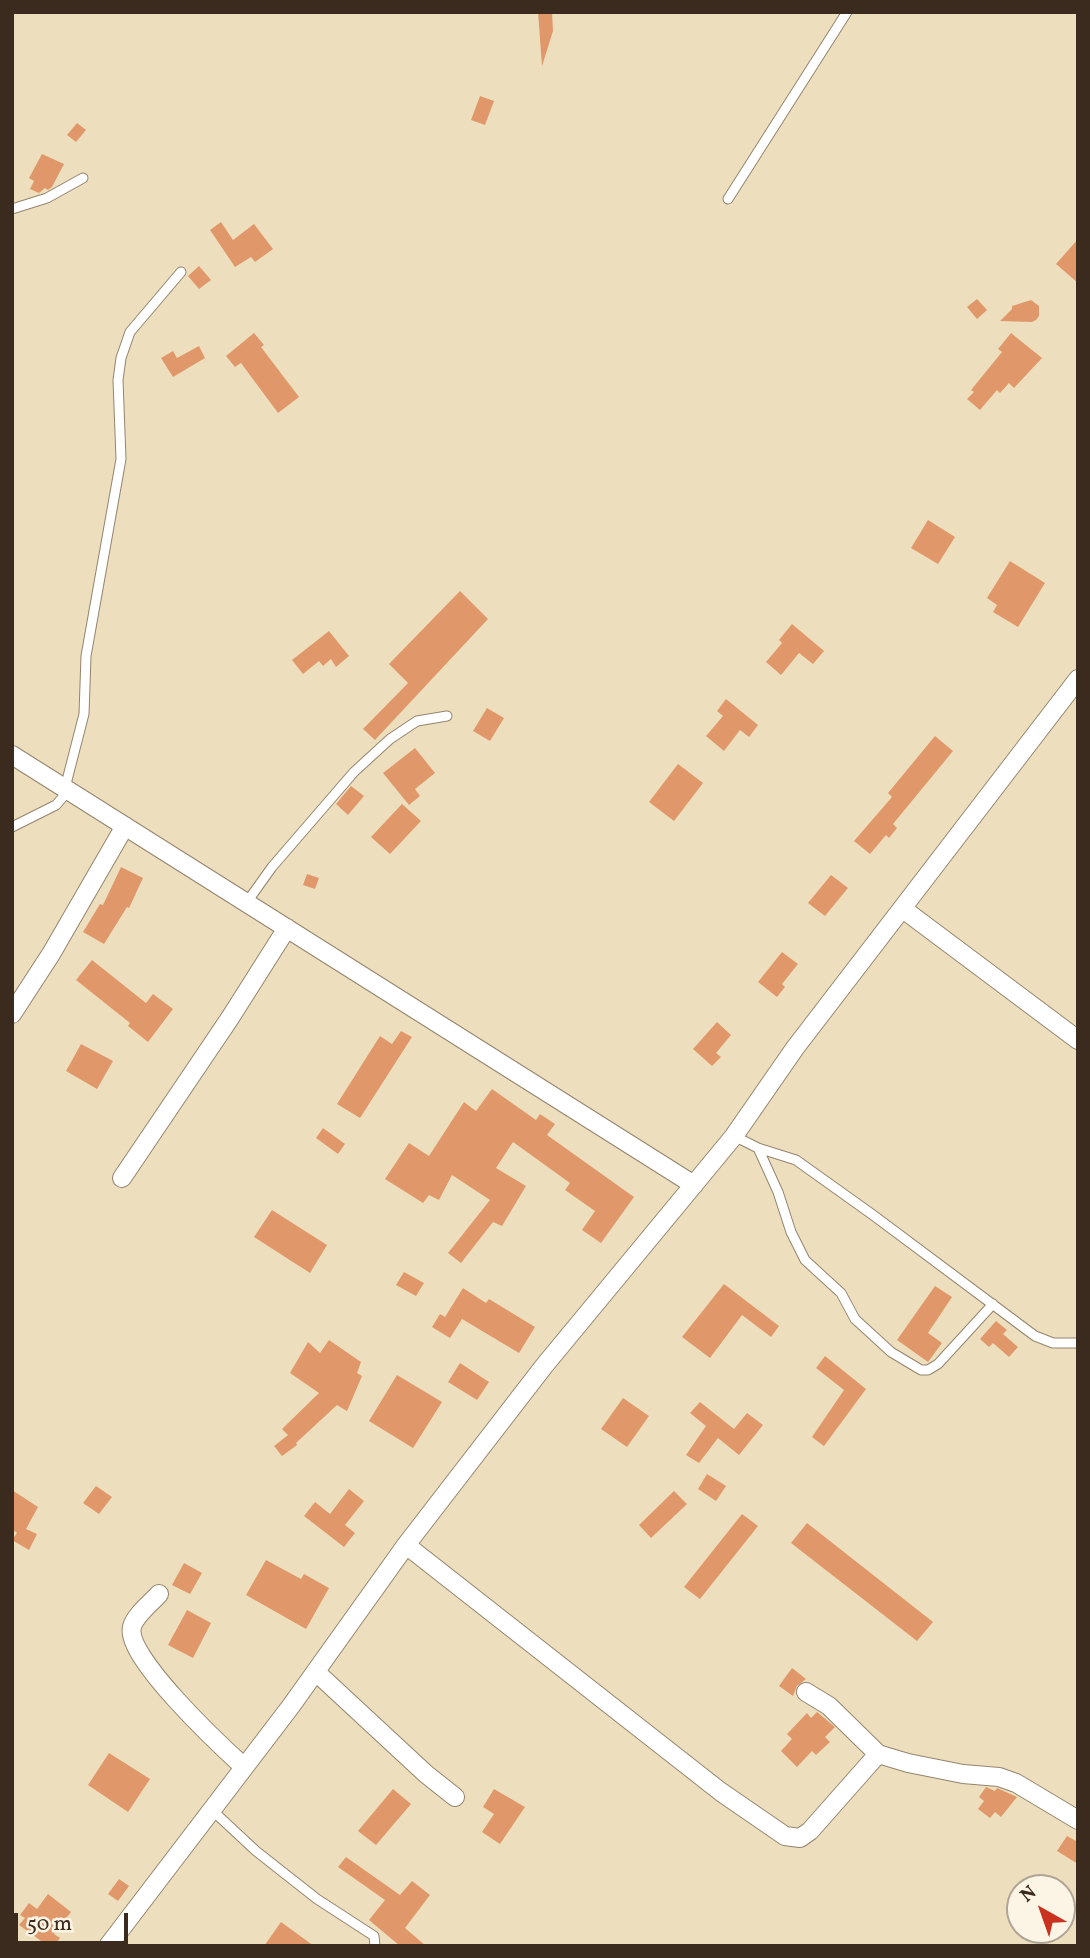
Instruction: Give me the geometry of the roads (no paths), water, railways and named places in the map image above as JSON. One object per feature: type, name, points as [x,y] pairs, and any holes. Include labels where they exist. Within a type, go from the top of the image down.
[{"type":"street","points":[[108,1946],[316,1672],[406,1545],[544,1366],[734,1136],[794,1048],[1078,680]]},
{"type":"street","points":[[12,755],[694,1185]]},
{"type":"street","points":[[12,1014],[51,954],[125,826]]},
{"type":"street","points":[[903,909],[1078,1040]]},
{"type":"street","points":[[122,1178],[287,928]]},
{"type":"street","points":[[406,1545],[721,1792],[785,1836],[800,1838],[810,1830],[878,1754]]},
{"type":"street","points":[[159,1594],[133,1623],[133,1641],[144,1660],[171,1694],[214,1740],[244,1767]]},
{"type":"street","points":[[316,1672],[426,1774],[455,1797]]},
{"type":"street","points":[[806,1692],[829,1706],[878,1754],[963,1774],[999,1777],[1016,1783],[1078,1820]]},
{"type":"lane","points":[[728,200],[847,12]]},
{"type":"lane","points":[[12,209],[47,198],[83,178]]},
{"type":"lane","points":[[12,827],[55,806],[67,789],[84,714],[86,656],[121,459],[118,380],[121,358],[130,332],[181,272]]},
{"type":"lane","points":[[247,902],[317,812],[363,764],[390,739],[417,721],[446,716]]},
{"type":"lane","points":[[734,1136],[758,1148],[796,1160],[1035,1336],[1053,1343],[1078,1343]]},
{"type":"lane","points":[[758,1148],[805,1260],[841,1293],[856,1319],[874,1338],[907,1363],[921,1370],[928,1370],[938,1364],[993,1304]]},
{"type":"lane","points":[[212,1810],[256,1851],[317,1899],[374,1936],[375,1946]]}]
